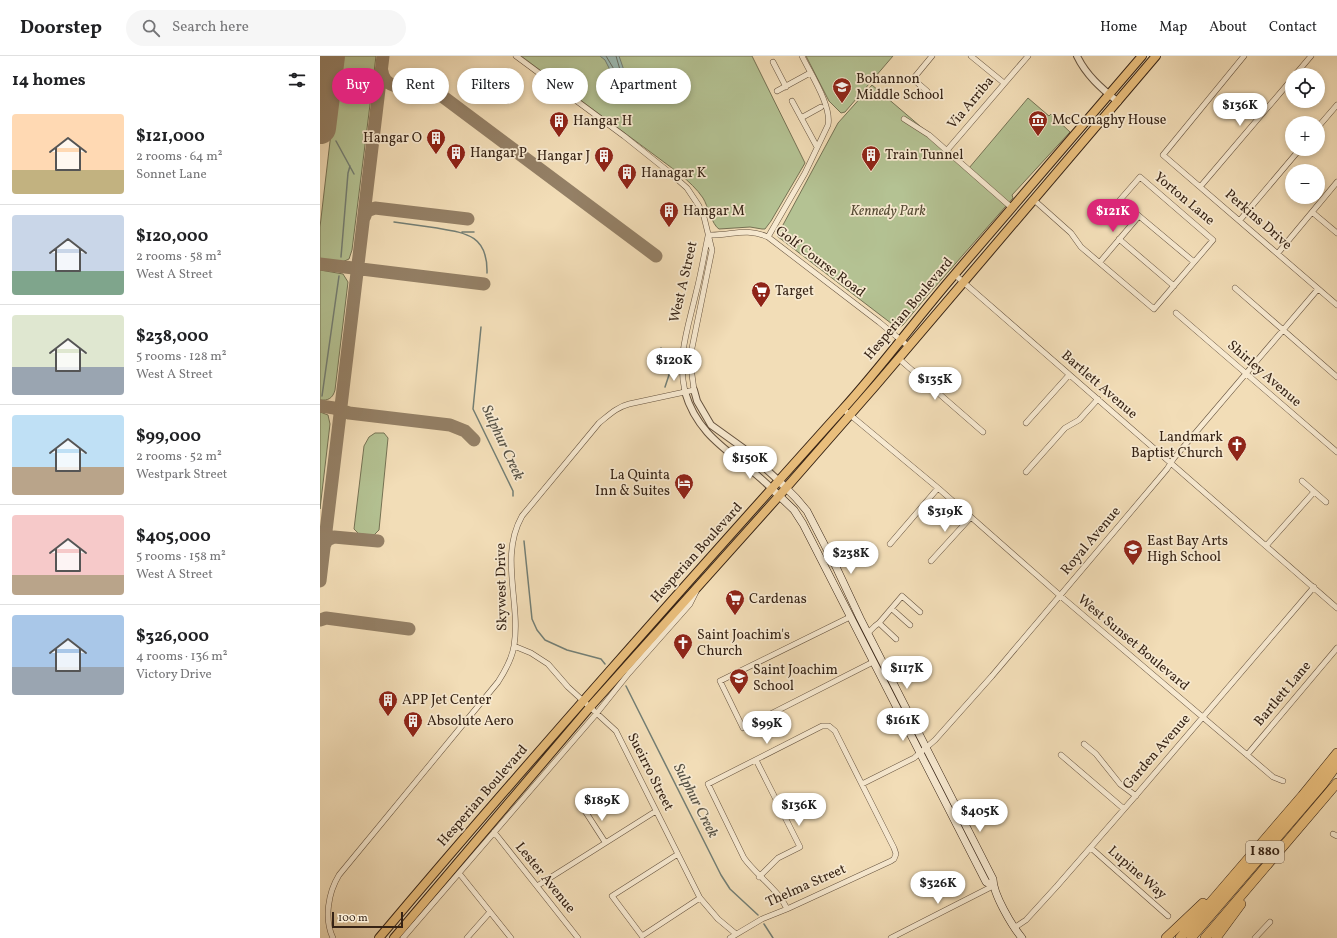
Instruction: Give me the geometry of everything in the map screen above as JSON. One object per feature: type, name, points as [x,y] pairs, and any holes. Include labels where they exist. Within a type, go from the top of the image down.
[{"type":"highway","name":"I 880","points":[[1180,938],[1302,796],[1337,752]]},
{"type":"highway","name":"I 880","points":[[1191,938],[1323,784],[1337,765]]},
{"type":"highway","name":"I 880","points":[[1204,938],[1281,850],[1337,782]]},
{"type":"highway","points":[[1216,938],[1281,850]]},
{"type":"highway","points":[[1166,938],[1203,903],[1217,895]]},
{"type":"main road","name":"Hesperian Boulevard","points":[[379,938],[445,859],[583,701],[843,409],[954,274],[1142,56]]},
{"type":"main road","name":"Hesperian Boulevard","points":[[394,938],[850,414],[1156,56]]},
{"type":"main road","points":[[1049,182],[1048,172],[1052,162]]},
{"type":"main road","name":"West A Street","points":[[779,481],[807,511],[993,879],[993,886],[1014,928],[1022,938]]},
{"type":"main road","name":"West A Street","points":[[772,489],[798,516],[986,882],[993,886]]},
{"type":"main road","points":[[824,565],[837,569]]},
{"type":"main road","points":[[850,617],[860,618]]},
{"type":"main road","name":"West A Street","points":[[1014,928],[1016,938]]},
{"type":"street","points":[[516,56],[624,136],[687,188],[704,217],[708,235]]},
{"type":"street","points":[[768,236],[805,173],[828,125],[829,116],[826,104],[802,56]]},
{"type":"street","points":[[927,91],[913,79],[932,56]]},
{"type":"street","points":[[972,56],[1004,83]]},
{"type":"street","name":"Via Arriba","points":[[949,148],[1028,56]]},
{"type":"street","points":[[1077,56],[1086,73],[1118,102]]},
{"type":"street","name":"Perkins Drive","points":[[1244,56],[1163,155],[1337,305]]},
{"type":"street","points":[[1301,68],[1311,56]]},
{"type":"street","points":[[773,62],[786,86]]},
{"type":"street","points":[[777,91],[810,73]]},
{"type":"street","points":[[1200,187],[1285,87]]},
{"type":"street","points":[[792,101],[817,147]]},
{"type":"street","points":[[1325,119],[1337,105]]},
{"type":"street","points":[[801,118],[821,107]]},
{"type":"street","points":[[904,120],[929,135],[1012,208]]},
{"type":"street","points":[[1240,220],[1294,156]]},
{"type":"street","name":"Yorton Lane","points":[[1139,216],[1120,200],[1140,177],[1213,240],[1194,262]]},
{"type":"street","points":[[1278,253],[1337,182]]},
{"type":"street","points":[[1034,200],[1071,233],[1081,247],[1154,309],[1194,262],[1139,216],[1100,262]]},
{"type":"street","points":[[1312,212],[1337,233]]},
{"type":"street","name":"Golf Course Road","points":[[708,235],[749,231],[759,232],[768,236],[908,346]]},
{"type":"street","name":"West A Street","points":[[708,235],[712,250],[711,262],[692,348],[691,367],[694,390],[701,408],[712,425],[743,448],[779,481]]},
{"type":"street","name":"West A Street","points":[[708,235],[704,262],[683,348],[681,370],[685,392],[693,415],[706,433],[772,489]]},
{"type":"street","points":[[1119,239],[1174,286]]},
{"type":"street","name":"Bartlett Avenue","points":[[954,274],[1337,608]]},
{"type":"street","points":[[1235,288],[1337,377]]},
{"type":"street","name":"Royal Avenue","points":[[862,784],[914,758],[935,740],[1060,596],[1150,490],[1174,458],[1318,289]]},
{"type":"street","name":"Shirley Avenue","points":[[1176,313],[1337,452]]},
{"type":"street","points":[[898,358],[983,432]]},
{"type":"street","points":[[1026,423],[1069,375]]},
{"type":"street","name":"Skywest Drive","points":[[333,938],[329,924],[329,912],[331,893],[339,874],[498,682],[508,665],[514,646],[516,617],[511,551],[514,533],[524,513],[599,423],[612,412],[629,404],[694,390]]},
{"type":"street","points":[[1026,472],[1065,428],[1079,420],[1098,399]]},
{"type":"street","name":"West Sunset Boulevard","points":[[843,409],[938,488],[1060,596],[1273,777],[1283,781]]},
{"type":"street","points":[[1302,481],[1326,502]]},
{"type":"street","points":[[890,544],[938,488]]},
{"type":"street","points":[[1266,546],[1314,492]]},
{"type":"street","points":[[931,561],[971,517]]},
{"type":"street","name":"Garden Avenue","points":[[1014,928],[1026,920],[1091,848],[1314,587]]},
{"type":"street","points":[[868,633],[892,609],[902,596],[920,612]]},
{"type":"street","points":[[892,609],[910,625]]},
{"type":"street","points":[[850,617],[720,681],[743,728],[873,662]]},
{"type":"street","points":[[879,623],[896,639]]},
{"type":"street","name":"Sueirro Street","points":[[514,646],[531,653],[548,664],[568,687],[616,731],[700,898],[718,919],[736,934]]},
{"type":"street","name":"Bartlett Lane","points":[[1247,755],[1337,648]]},
{"type":"street","name":"Hesperian Boulevard","points":[[403,938],[494,832],[594,710]]},
{"type":"street","points":[[787,909],[778,894],[759,877],[744,858],[708,784],[822,726],[830,726],[835,731],[862,784]]},
{"type":"street","points":[[1084,744],[1096,754],[1120,784],[1136,796]]},
{"type":"street","points":[[1061,754],[1124,809]]},
{"type":"street","points":[[756,760],[800,847],[778,858],[759,877]]},
{"type":"street","name":"Thelma Street","points":[[730,938],[762,919],[787,909],[894,859],[896,854],[894,848],[862,784]]},
{"type":"street","points":[[585,811],[605,842]]},
{"type":"street","points":[[537,886],[656,811]]},
{"type":"street","name":"Lester Avenue","points":[[494,832],[578,938]]},
{"type":"street","name":"Lupine Way","points":[[1091,848],[1168,916]]},
{"type":"street","points":[[678,854],[612,896],[642,936],[700,898]]},
{"type":"street","points":[[459,873],[511,938]]},
{"type":"street","points":[[891,938],[993,886]]},
{"type":"street","points":[[467,938],[490,912]]},
{"type":"street","points":[[1255,938],[1270,922]]},
{"type":"green space","points":[[340,56],[376,56],[375,68],[339,68]]},
{"type":"green space","points":[[521,56],[752,56],[805,163],[765,229],[750,227],[719,229],[714,224],[703,198],[680,174],[586,104],[588,104],[588,68],[537,68]]},
{"type":"green space","name":"Bohannon Middle School","points":[[806,56],[893,56],[845,112],[841,113],[829,101]]},
{"type":"green space","name":"Kennedy Park","points":[[872,85],[969,168],[1028,98],[1049,116],[1051,114],[1070,132],[1012,195],[1013,198],[900,327],[896,327],[777,236],[838,123]]},
{"type":"green space","points":[[334,104],[370,104],[352,250],[349,259],[342,262],[320,259],[320,227]]},
{"type":"green space","points":[[320,270],[343,274],[348,282],[335,390],[331,397],[323,400],[320,400]]},
{"type":"green space","points":[[320,412],[328,415],[330,424],[320,509]]},
{"type":"green space","points":[[375,433],[384,433],[388,438],[379,530],[374,535],[359,534],[354,529],[364,446],[369,437]]},
{"type":"water","points":[[600,56],[619,56],[623,68],[609,68],[605,60]]},
{"type":"waterway","name":"Sulphur Creek","points":[[336,141],[354,174]]},
{"type":"waterway","points":[[341,257],[348,173],[350,166]]},
{"type":"waterway","name":"Sulphur Creek","points":[[394,222],[448,230],[474,238],[484,251],[487,273]]},
{"type":"waterway","name":"Sulphur Creek","points":[[462,232],[474,232]]},
{"type":"waterway","points":[[322,396],[339,276]]},
{"type":"waterway","name":"Sulphur Creek","points":[[481,327],[473,409],[513,491],[513,496]]},
{"type":"waterway","points":[[661,348],[676,361]]},
{"type":"waterway","points":[[665,387],[670,372],[665,364],[670,355]]},
{"type":"waterway","name":"Sulphur Creek","points":[[524,541],[532,619],[537,630],[545,640],[567,650],[601,659],[605,664]]},
{"type":"waterway","name":"Sulphur Creek","points":[[626,686],[721,875],[730,889],[758,915]]},
{"type":"waterway","name":"Sulphur Creek","points":[[764,924],[773,938]]},
{"type":"taxiway","points":[[320,581],[383,56]]},
{"type":"taxiway","points":[[384,77],[393,85],[428,90],[440,95],[656,256]]},
{"type":"taxiway","points":[[364,218],[367,211],[375,208],[468,219]]},
{"type":"taxiway","points":[[320,264],[484,284]]},
{"type":"taxiway","points":[[320,406],[334,408],[349,413],[450,425],[465,431],[474,440]]},
{"type":"taxiway","points":[[324,546],[327,540],[334,537],[378,541]]},
{"type":"taxiway","points":[[320,620],[326,618],[409,629]]},
{"type":"runway","points":[[320,128],[329,56]]},
{"type":"place","name":"Bohannon Middle School","points":[[842,104]]},
{"type":"place","name":"McConaghy House","points":[[1038,137]]},
{"type":"place","name":"Hangar H","points":[[559,138]]},
{"type":"place","name":"Hangar O","points":[[436,155]]},
{"type":"place","name":"Hangar P","points":[[456,170]]},
{"type":"place","name":"Train Tunnel","points":[[871,172]]},
{"type":"place","name":"Hangar J","points":[[604,173]]},
{"type":"place","name":"Hanagar K","points":[[627,190]]},
{"type":"place","name":"Hangar M","points":[[669,228]]},
{"type":"place","name":"Target","points":[[761,308]]},
{"type":"place","name":"Landmark Baptist Church","points":[[1237,462]]},
{"type":"place","name":"La Quinta Inn & Suites","points":[[684,500]]},
{"type":"place","name":"East Bay Arts High School","points":[[1133,566]]},
{"type":"place","name":"Cardenas","points":[[735,616]]},
{"type":"place","name":"Saint Joachim's Church","points":[[683,660]]},
{"type":"place","name":"Saint Joachim School","points":[[739,695]]},
{"type":"place","name":"APP Jet Center","points":[[388,717]]},
{"type":"place","name":"Absolute Aero","points":[[413,738]]}]
